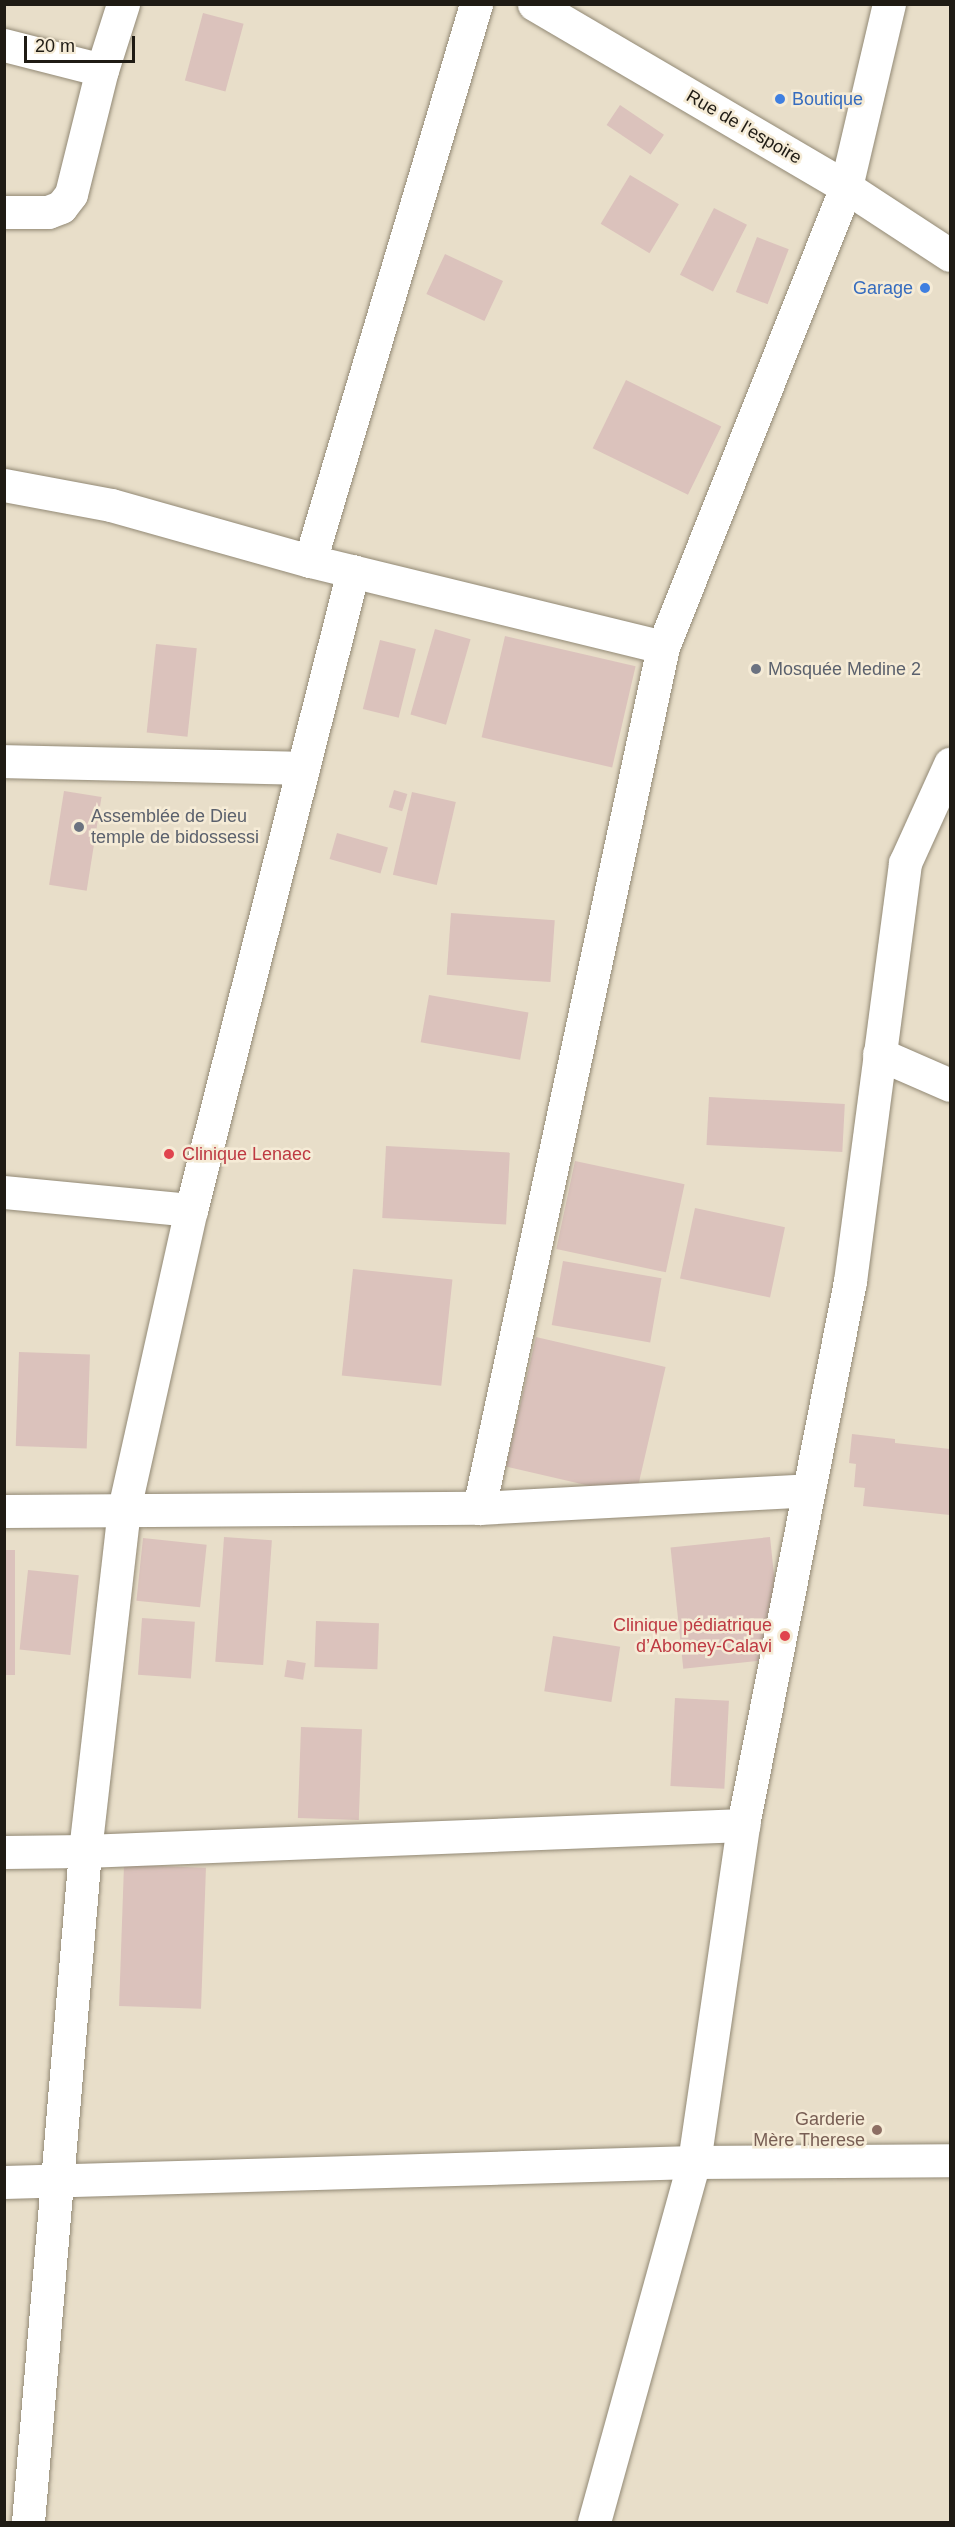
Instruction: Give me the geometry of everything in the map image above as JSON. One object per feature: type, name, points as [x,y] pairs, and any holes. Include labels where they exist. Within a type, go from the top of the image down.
[{"type":"street","points":[[4,212],[48,212],[65,203],[71,194],[102,70],[123,4]]},
{"type":"street","points":[[310,561],[476,4]]},
{"type":"street","name":"Rue de l'espoire","points":[[534,4],[846,187],[951,255]]},
{"type":"street","points":[[479,1508],[663,647],[846,187],[889,4]]},
{"type":"street","points":[[4,45],[102,70]]},
{"type":"street","points":[[4,484],[111,505],[310,561],[663,647]]},
{"type":"street","points":[[28,2523],[85,1851],[124,1509],[191,1210],[353,571]]},
{"type":"street","points":[[4,761],[303,768]]},
{"type":"street","points":[[594,2523],[694,2162],[743,1825],[850,1281],[905,863],[951,764]]},
{"type":"street","points":[[879,1054],[951,1085]]},
{"type":"street","points":[[4,1192],[191,1210]]},
{"type":"street","points":[[4,1511],[479,1508],[809,1490]]},
{"type":"street","points":[[4,1852],[85,1851],[743,1825]]},
{"type":"street","points":[[4,2182],[57,2183],[694,2162],[951,2160]]},
{"type":"building","points":[[203,13],[244,24],[225,91],[185,81]]},
{"type":"building","points":[[620,105],[664,135],[651,155],[607,125]]},
{"type":"building","points":[[630,175],[679,204],[650,253],[601,224]]},
{"type":"building","points":[[714,208],[747,225],[713,292],[680,275]]},
{"type":"building","points":[[757,237],[789,249],[768,304],[736,292]]},
{"type":"building","points":[[445,254],[503,281],[484,321],[426,294]]},
{"type":"building","points":[[626,380],[721,426],[688,495],[593,448]]},
{"type":"building","points":[[435,629],[471,639],[446,725],[410,715]]},
{"type":"building","points":[[505,636],[636,666],[612,767],[482,737]]},
{"type":"building","points":[[380,640],[416,649],[399,718],[363,709]]},
{"type":"building","points":[[156,644],[197,648],[187,737],[147,733]]},
{"type":"building","points":[[394,790],[407,794],[402,811],[389,807]]},
{"type":"building","points":[[64,791],[102,797],[87,891],[49,885]]},
{"type":"building","points":[[412,792],[456,802],[437,885],[393,875]]},
{"type":"building","points":[[337,833],[388,848],[381,874],[330,859]]},
{"type":"building","points":[[451,913],[555,920],[550,982],[447,975]]},
{"type":"building","points":[[429,995],[528,1013],[520,1060],[421,1042]]},
{"type":"building","points":[[709,1097],[845,1104],[842,1152],[706,1145]]},
{"type":"building","points":[[386,1146],[510,1152],[506,1224],[382,1218]]},
{"type":"building","points":[[575,1161],[685,1184],[666,1272],[556,1249]]},
{"type":"building","points":[[695,1208],[785,1227],[770,1298],[680,1278]]},
{"type":"building","points":[[563,1261],[661,1278],[650,1342],[552,1325]]},
{"type":"building","points":[[353,1269],[452,1279],[441,1386],[342,1375]]},
{"type":"building","points":[[536,1337],[666,1367],[636,1497],[506,1467]]},
{"type":"building","points":[[19,1352],[90,1354],[87,1448],[16,1446]]},
{"type":"building","points":[[852,1434],[895,1439],[895,1443],[950,1449],[950,1515],[863,1506],[865,1488],[854,1487],[856,1464],[849,1463]]},
{"type":"building","points":[[224,1537],[272,1540],[263,1665],[215,1662]]},
{"type":"building","points":[[770,1537],[783,1658],[683,1669],[671,1547]]},
{"type":"building","points":[[143,1538],[207,1545],[200,1607],[136,1601]]},
{"type":"building","points":[[4,1550],[15,1550],[15,1675],[4,1675]]},
{"type":"building","points":[[28,1570],[79,1575],[70,1655],[20,1650]]},
{"type":"building","points":[[142,1618],[195,1622],[191,1679],[138,1675]]},
{"type":"building","points":[[316,1621],[379,1623],[377,1669],[314,1667]]},
{"type":"building","points":[[553,1636],[620,1647],[611,1702],[544,1691]]},
{"type":"building","points":[[287,1660],[306,1663],[303,1680],[284,1677]]},
{"type":"building","points":[[675,1698],[729,1701],[724,1789],[670,1786]]},
{"type":"building","points":[[301,1727],[362,1729],[359,1820],[298,1818]]},
{"type":"building","points":[[124,1865],[206,1868],[201,2009],[119,2006]]},
{"type":"place","name":"Boutique","points":[[780,99]]},
{"type":"place","name":"Garage","points":[[925,288]]},
{"type":"place","name":"Mosquée Medine 2","points":[[756,669]]},
{"type":"place","name":"Assemblée de Dieu temple de bidossessi","points":[[79,827]]},
{"type":"place","name":"Clinique Lenaec","points":[[169,1154]]},
{"type":"place","name":"Clinique pédiatrique d’Abomey-Calavi","points":[[785,1636]]},
{"type":"place","name":"Garderie Mère Therese","points":[[877,2130]]}]
